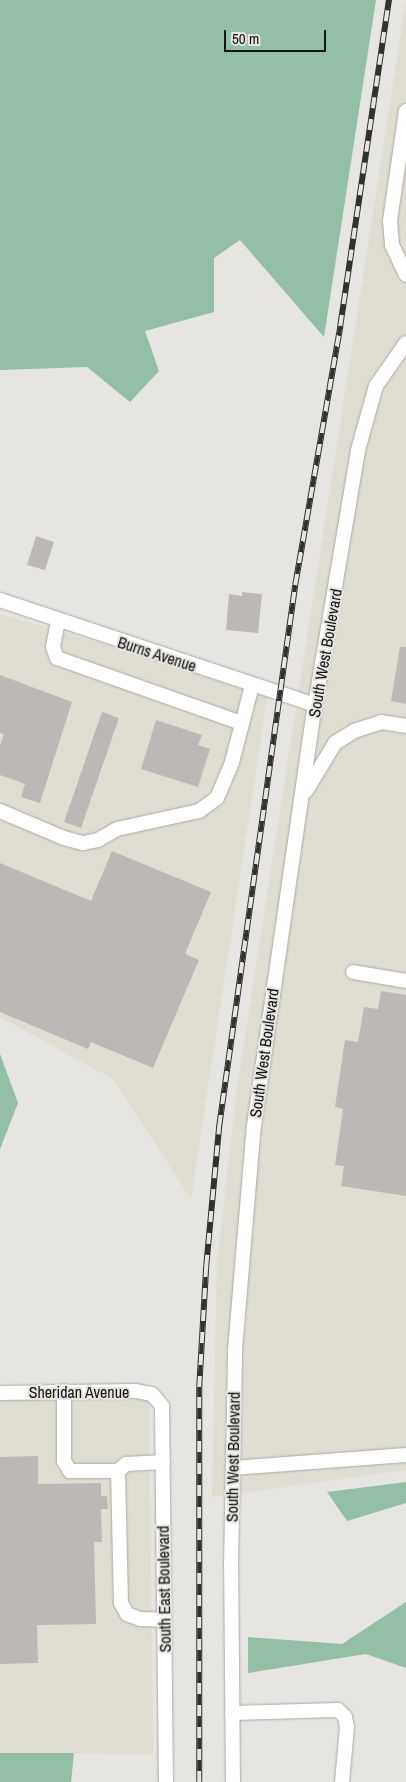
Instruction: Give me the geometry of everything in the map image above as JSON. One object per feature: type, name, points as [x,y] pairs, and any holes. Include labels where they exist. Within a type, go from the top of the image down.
[{"type":"street","points":[[406,111],[390,221],[392,245],[406,275]]},
{"type":"street","name":"South West Boulevard","points":[[233,1782],[233,1468],[238,1303],[251,1151],[315,705],[363,428],[376,386],[406,343]]},
{"type":"street","name":"Burns Avenue","points":[[0,600],[252,686],[315,705]]},
{"type":"street","points":[[58,620],[52,647],[57,658],[242,723]]},
{"type":"street","points":[[0,811],[64,838],[83,843],[98,840],[117,829],[199,811],[217,798],[232,762],[252,686]]},
{"type":"street","points":[[302,798],[335,743],[354,731],[381,722],[406,726]]},
{"type":"street","points":[[353,972],[406,981]]},
{"type":"street","points":[[64,1391],[64,1461],[70,1471],[118,1471],[126,1464],[163,1462]]},
{"type":"street","name":"Sheridan Avenue","points":[[0,1392],[136,1391],[157,1398]]},
{"type":"street","name":"South East Boulevard","points":[[157,1398],[163,1413],[166,1782]]},
{"type":"street","points":[[233,1468],[406,1455]]},
{"type":"street","points":[[118,1471],[121,1603],[127,1614],[140,1619],[164,1620]]},
{"type":"street","points":[[232,1713],[268,1714],[309,1708],[338,1710],[345,1716],[347,1727],[342,1782]]},
{"type":"shaded area","points":[[406,0],[406,1470],[212,1497],[217,1263],[237,1088]]},
{"type":"shaded area","points":[[0,614],[268,692],[191,1199],[113,1079],[0,1017]]},
{"type":"shaded area","points":[[149,1391],[153,1754],[0,1753],[0,1394]]},
{"type":"green space","points":[[0,0],[376,0],[324,337],[240,240],[214,258],[214,312],[145,331],[159,371],[130,402],[87,367],[0,370]]},
{"type":"green space","points":[[0,1054],[18,1103],[0,1149]]},
{"type":"green space","points":[[406,1482],[406,1503],[347,1521],[327,1492]]},
{"type":"green space","points":[[406,1602],[406,1668],[366,1654],[248,1673],[248,1637],[342,1644]]},
{"type":"green space","points":[[0,1753],[74,1753],[71,1782],[0,1782]]},
{"type":"building","points":[[36,536],[54,542],[45,570],[27,565]]},
{"type":"building","points":[[242,592],[262,594],[258,633],[226,630],[229,594],[242,596]]},
{"type":"building","points":[[400,647],[406,647],[406,704],[391,701]]},
{"type":"building","points":[[0,675],[72,702],[40,803],[21,797],[25,784],[0,775],[0,746],[4,734],[0,733]]},
{"type":"building","points":[[102,712],[119,718],[81,828],[64,822]]},
{"type":"building","points":[[156,720],[202,735],[198,745],[210,749],[198,787],[141,769]]},
{"type":"building","points":[[112,851],[211,892],[185,954],[199,960],[153,1068],[91,1042],[88,1049],[0,1012],[0,863],[91,901]]},
{"type":"building","points":[[381,991],[406,995],[406,1196],[341,1186],[344,1166],[335,1165],[343,1109],[335,1107],[345,1040],[358,1042],[364,1007],[378,1009]]},
{"type":"building","points":[[38,1456],[38,1484],[101,1483],[101,1496],[107,1496],[108,1509],[101,1509],[102,1542],[94,1542],[96,1624],[37,1625],[38,1663],[0,1664],[0,1457]]},
{"type":"railway","points":[[199,1782],[199,1387],[206,1266],[219,1126],[295,585],[340,326],[389,0]]}]
